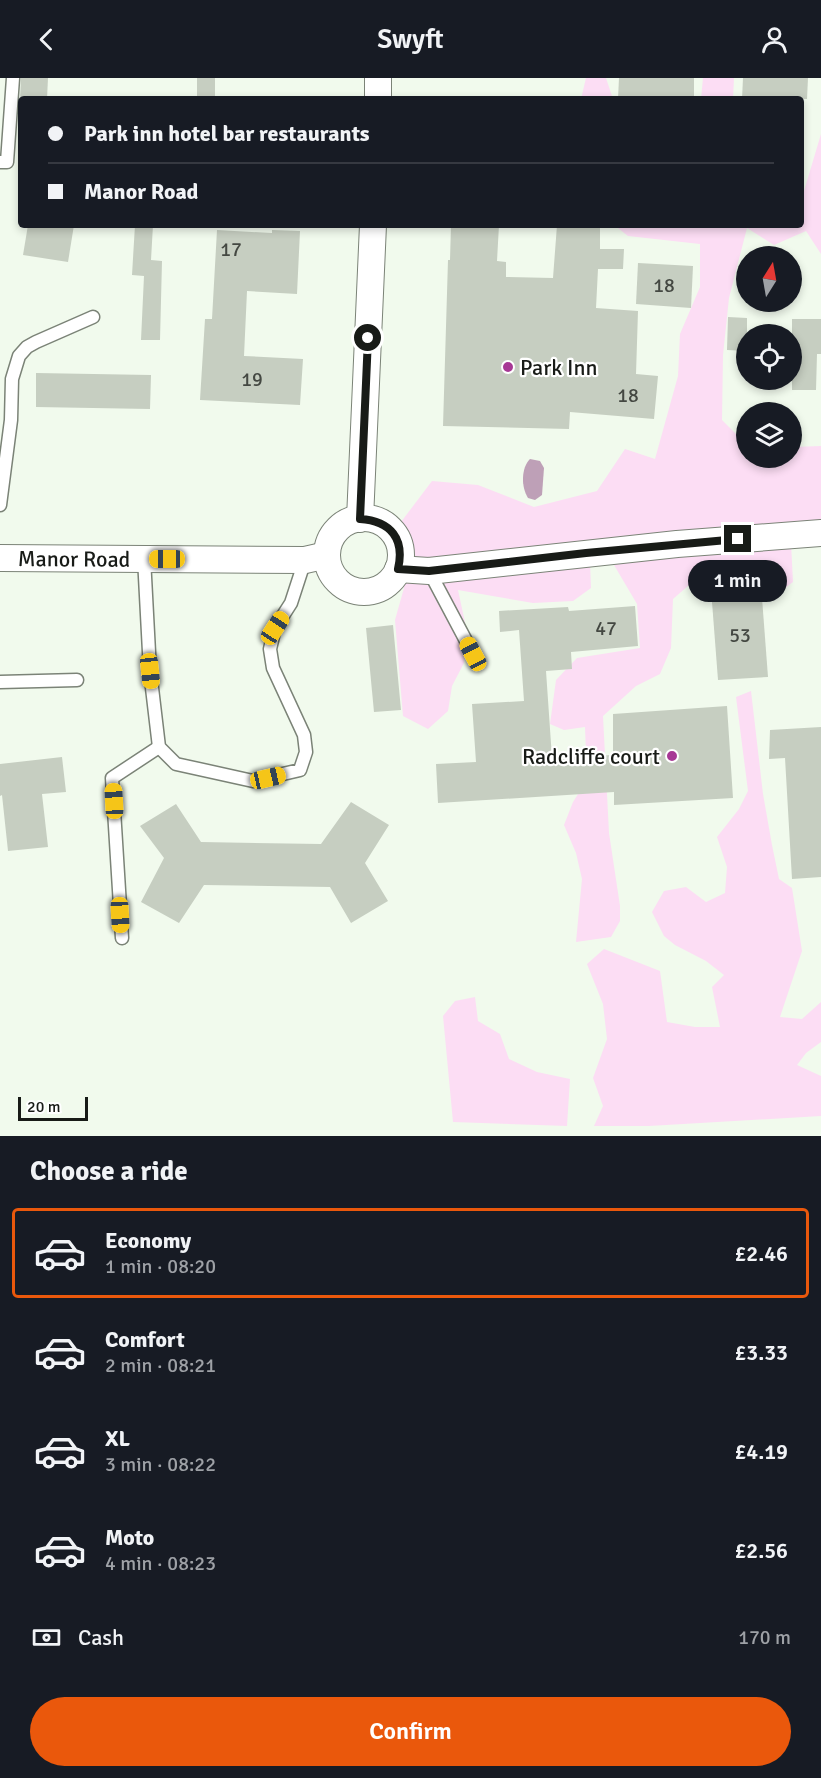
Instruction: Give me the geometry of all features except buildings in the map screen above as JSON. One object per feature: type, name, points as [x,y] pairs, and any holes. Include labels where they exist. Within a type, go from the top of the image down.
[{"type":"street","points":[[378,78],[378,96]]},
{"type":"street","points":[[360,519],[373,228]]},
{"type":"street","points":[[360,519],[373,519],[393,533],[399,544],[401,557],[392,579],[383,587],[362,592],[351,590],[341,584],[333,576],[329,566],[316,557],[329,544],[340,526],[360,519]]},
{"type":"street","points":[[398,569],[429,571],[665,545],[821,533]]},
{"type":"street","name":"Manor Road","points":[[0,558],[316,557]]},
{"type":"lane","points":[[0,162],[7,162],[13,78]]},
{"type":"lane","points":[[0,505],[10,420],[12,379],[19,356],[27,347],[36,342],[93,317]]},
{"type":"lane","points":[[144,558],[150,671],[159,747],[176,764],[253,781],[300,770],[306,752],[304,735],[273,668],[270,649],[275,628],[316,557]]},
{"type":"lane","points":[[429,571],[473,654]]},
{"type":"lane","points":[[0,682],[77,680]]},
{"type":"lane","points":[[122,938],[112,778],[159,747]]},
{"type":"shaded area","points":[[586,78],[606,78],[612,96],[582,96]]},
{"type":"shaded area","points":[[703,78],[734,78],[733,96],[701,96]]},
{"type":"shaded area","points":[[821,134],[821,254],[806,231],[774,245],[747,228],[804,228],[804,191]]},
{"type":"shaded area","points":[[618,228],[747,228],[742,246],[736,246],[736,271],[729,298],[723,355],[722,420],[736,434],[736,468],[802,468],[802,447],[821,446],[821,530],[417,564],[401,522],[432,481],[478,485],[534,507],[597,491],[625,449],[655,459],[678,376],[680,334],[700,287],[700,244],[628,236]]},
{"type":"shaded area","points":[[530,459],[540,461],[544,468],[542,495],[535,500],[528,498],[523,483],[525,467]]},
{"type":"shaded area","points":[[791,543],[793,582],[772,598],[737,564],[737,588],[719,595],[714,569],[696,579],[673,599],[671,648],[660,674],[636,686],[603,716],[609,833],[620,906],[620,921],[611,937],[576,942],[582,879],[576,853],[564,825],[573,802],[587,780],[585,727],[564,730],[550,724],[556,680],[577,658],[640,648],[637,604],[614,565],[637,556]]},
{"type":"shaded area","points":[[590,562],[591,588],[573,601],[533,603],[458,590],[466,627],[464,663],[452,686],[448,711],[428,729],[403,716],[395,620],[404,588],[403,575]]},
{"type":"shaded area","points":[[751,691],[763,794],[772,845],[779,879],[792,888],[802,951],[780,1017],[802,1019],[821,1002],[821,1042],[806,1053],[797,1065],[821,1076],[821,1116],[649,1126],[594,1126],[603,1106],[593,1078],[607,1039],[603,1004],[587,964],[604,949],[660,971],[667,1022],[695,1027],[720,1027],[712,987],[724,975],[706,961],[675,945],[664,936],[652,912],[664,891],[686,887],[706,902],[725,893],[727,867],[717,837],[739,809],[748,791],[736,697]]},
{"type":"shaded area","points":[[475,997],[478,1021],[500,1034],[509,1059],[537,1072],[570,1079],[567,1126],[453,1122],[443,1016],[455,1001]]},
{"type":"place","name":"Park Inn","points":[[508,367]]},
{"type":"place","name":"Radcliffe court","points":[[672,756]]},
{"type":"route","points":[[368,338],[360,519],[373,519],[393,533],[399,544],[401,557],[398,569],[429,571],[738,539]]}]
